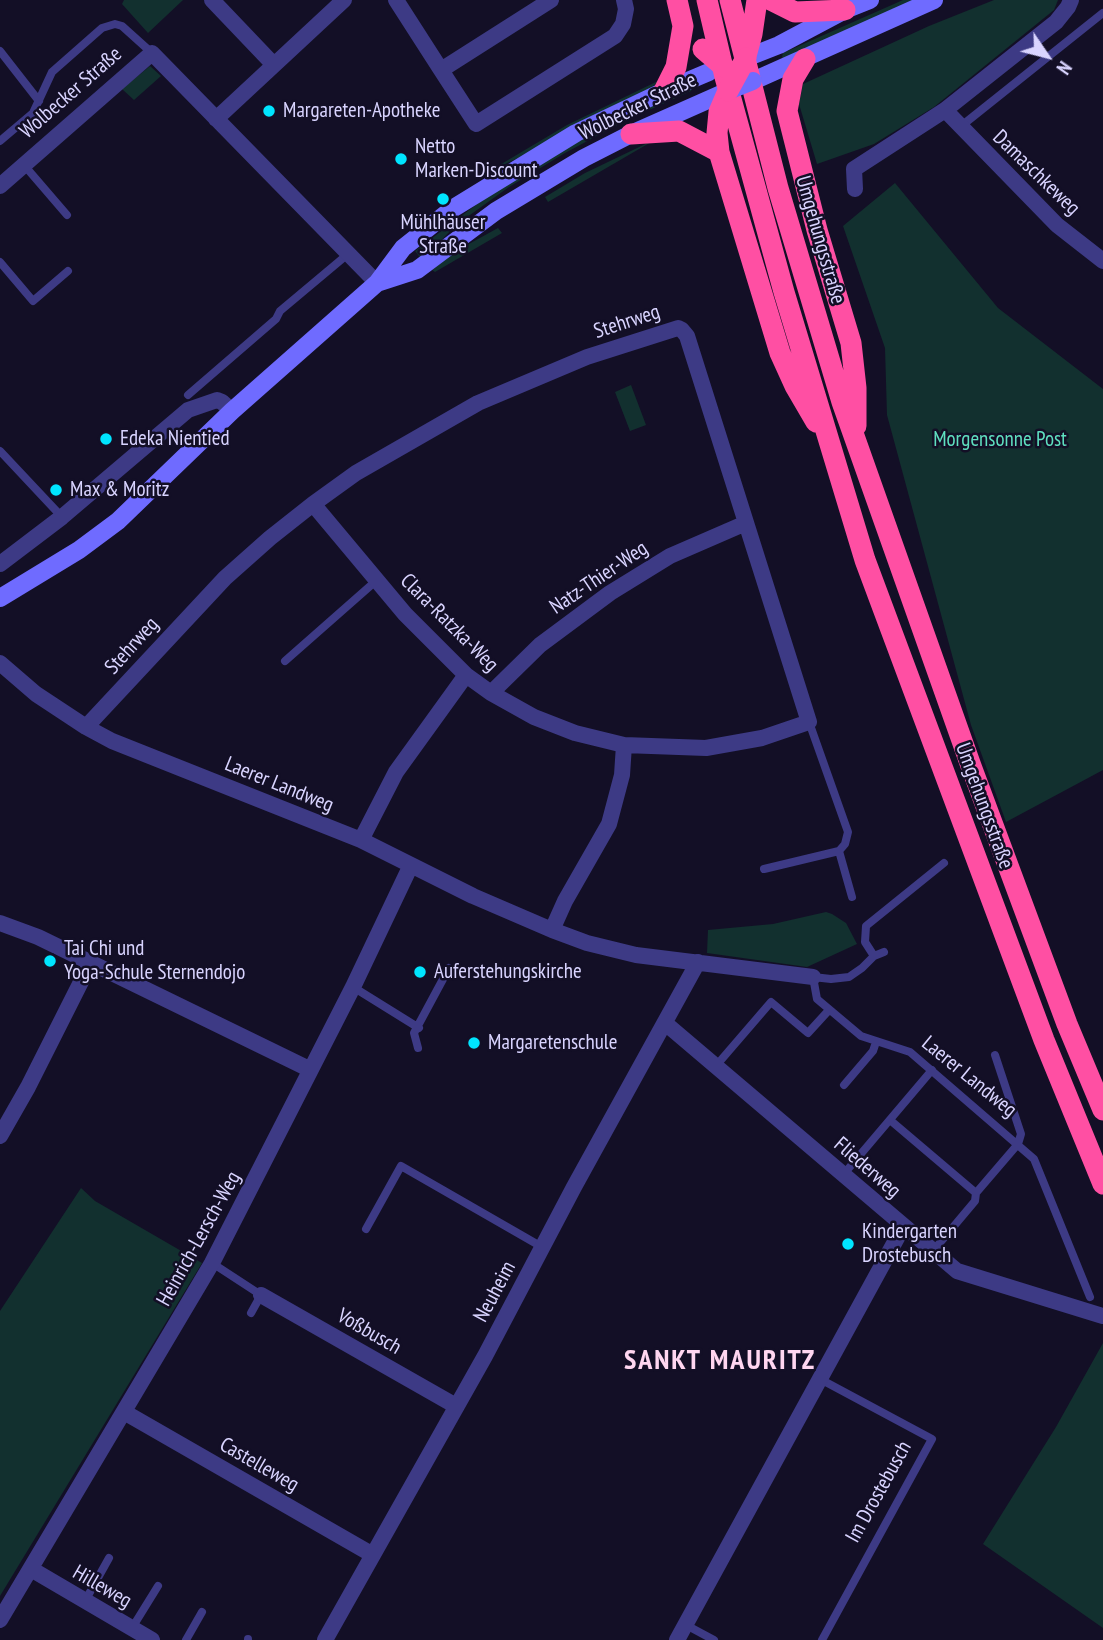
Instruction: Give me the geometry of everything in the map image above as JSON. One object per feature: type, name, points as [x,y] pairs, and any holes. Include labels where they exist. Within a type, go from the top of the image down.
[{"type":"highway","points":[[664,91],[676,67],[683,26],[677,0]]},
{"type":"highway","name":"Umgehungsstraße","points":[[707,0],[725,77],[784,292],[865,560],[1044,1040],[1103,1184]]},
{"type":"highway","name":"Umgehungsstraße","points":[[730,0],[778,188],[842,402],[971,766],[1067,1024],[1103,1110]]},
{"type":"highway","points":[[757,0],[739,75],[717,133],[719,152],[780,353],[810,414],[830,440]]},
{"type":"highway","points":[[771,0],[794,12],[845,10]]},
{"type":"highway","points":[[683,26],[703,49],[787,111]]},
{"type":"highway","points":[[805,59],[793,79],[787,111],[817,230],[850,343],[856,388],[856,439]]},
{"type":"highway","points":[[631,134],[680,131],[719,152]]},
{"type":"highway","name":"Umgehungsstraße","points":[[830,440],[874,490]]},
{"type":"main road","name":"Wolbecker Straße","points":[[377,283],[417,270],[506,204],[584,158],[739,75],[845,10],[870,0]]},
{"type":"main road","name":"Wolbecker Straße","points":[[0,598],[79,551],[118,521],[232,411],[377,283],[403,248],[452,209],[576,133],[664,91],[805,59],[934,0]]},
{"type":"street","points":[[212,0],[274,65]]},
{"type":"street","points":[[216,119],[344,0]]},
{"type":"street","points":[[396,0],[476,124],[615,36],[623,24],[626,9],[624,0]]},
{"type":"street","points":[[441,71],[551,0]]},
{"type":"street","points":[[855,189],[854,169],[945,110],[1056,22],[1071,0]]},
{"type":"street","name":"Wolbecker Straße","points":[[0,186],[152,53],[377,283]]},
{"type":"street","name":"Damaschkeweg","points":[[945,110],[1058,225],[1103,261]]},
{"type":"street","name":"Stehrweg","points":[[86,727],[225,578],[270,538],[356,473],[478,403],[587,357],[678,328],[687,335],[809,722]]},
{"type":"street","points":[[0,564],[62,517],[188,411],[216,400],[232,411]]},
{"type":"street","name":"Clara-Ratzka-Weg","points":[[313,504],[405,614],[466,675],[491,693],[534,717],[569,731],[624,746],[706,748],[762,738],[809,722]]},
{"type":"street","name":"Natz-Thier-Weg","points":[[491,693],[540,645],[610,593],[670,556],[747,523]]},
{"type":"street","name":"Laerer Landweg","points":[[0,663],[36,694],[112,741],[361,841],[473,896],[552,930],[587,943],[636,955],[813,977]]},
{"type":"street","points":[[361,841],[396,772],[466,675]]},
{"type":"street","points":[[552,930],[565,901],[609,824],[622,775],[624,746]]},
{"type":"street","name":"Heinrich-Lersch-Weg","points":[[0,1620],[212,1263],[411,865]]},
{"type":"street","points":[[0,923],[38,937],[309,1069]]},
{"type":"street","name":"Neuheim","points":[[326,1640],[698,962]]},
{"type":"street","points":[[0,1136],[90,964]]},
{"type":"street","name":"Fliederweg","points":[[665,1023],[957,1271],[1103,1317]]},
{"type":"street","points":[[677,1640],[903,1227]]},
{"type":"street","name":"Voßbusch","points":[[261,1295],[456,1406]]},
{"type":"street","name":"Castelleweg","points":[[124,1412],[373,1555]]},
{"type":"street","name":"Hilleweg","points":[[31,1569],[152,1640]]},
{"type":"lane","points":[[960,127],[1103,13]]},
{"type":"lane","points":[[0,141],[33,113],[51,72],[102,28],[115,24],[122,26],[152,53]]},
{"type":"lane","points":[[0,51],[39,100]]},
{"type":"lane","points":[[24,165],[67,215]]},
{"type":"lane","points":[[188,395],[276,319],[280,311],[348,254]]},
{"type":"lane","points":[[0,262],[33,301],[68,271]]},
{"type":"lane","points":[[0,451],[62,517]]},
{"type":"lane","points":[[285,661],[377,580]]},
{"type":"lane","name":"Stehrweg","points":[[809,722],[848,832],[845,845],[839,851]]},
{"type":"lane","points":[[764,869],[839,851],[852,897]]},
{"type":"lane","points":[[874,956],[865,942],[866,926],[944,863]]},
{"type":"lane","name":"Laerer Landweg","points":[[884,952],[874,956],[849,977],[813,977],[817,999],[860,1036],[910,1052],[1034,1159],[1090,1297]]},
{"type":"lane","points":[[418,1048],[414,1033],[449,968]]},
{"type":"lane","points":[[352,987],[419,1028]]},
{"type":"lane","points":[[715,1067],[771,1002],[808,1033],[829,1010]]},
{"type":"lane","points":[[844,1085],[873,1051],[876,1042]]},
{"type":"lane","points":[[933,1251],[975,1201],[976,1193],[1018,1144],[1021,1134],[995,1055]]},
{"type":"lane","points":[[843,1175],[932,1070]]},
{"type":"lane","points":[[890,1120],[976,1193]]},
{"type":"lane","points":[[366,1229],[401,1166],[542,1247]]},
{"type":"lane","points":[[212,1263],[261,1295],[251,1313]]},
{"type":"lane","name":"Im Drostebusch","points":[[820,1379],[932,1439],[822,1640]]},
{"type":"lane","points":[[85,1601],[109,1558]]},
{"type":"lane","points":[[132,1628],[158,1586]]},
{"type":"lane","points":[[186,1640],[202,1612]]},
{"type":"lane","points":[[686,1625],[714,1640]]},
{"type":"green space","points":[[124,0],[183,0],[148,33],[122,4]]},
{"type":"green space","points":[[903,0],[915,0],[784,60],[782,57],[783,53]]},
{"type":"green space","points":[[994,0],[1058,0],[1054,10],[934,107],[874,144],[817,164],[799,104],[803,84],[929,26]]},
{"type":"green space","points":[[150,66],[161,76],[134,100],[122,89]]},
{"type":"green space","points":[[660,80],[651,88],[576,125],[518,158],[477,177],[475,175],[503,163],[567,125]]},
{"type":"green space","points":[[692,88],[691,91],[623,122],[565,153],[509,187],[456,225],[422,260],[415,251],[493,192],[581,138]]},
{"type":"green space","points":[[658,138],[548,202],[545,197],[585,173]]},
{"type":"green space","name":"Morgensonne Post","points":[[895,183],[998,308],[1103,389],[1103,770],[1006,822],[971,725],[887,415],[885,348],[843,226]]},
{"type":"green space","points":[[498,228],[502,233],[435,272],[432,270],[458,250]]},
{"type":"green space","points":[[631,385],[646,425],[630,431],[615,392]]},
{"type":"green space","points":[[826,912],[846,923],[857,944],[807,967],[707,953],[708,930],[773,924]]},
{"type":"green space","points":[[81,1188],[95,1201],[202,1263],[0,1596],[0,1311]]},
{"type":"green space","points":[[1103,1343],[1103,1628],[983,1544],[1056,1427]]},
{"type":"place","name":"Margareten-Apotheke","points":[[269,111]]},
{"type":"place","name":"Netto Marken-Discount","points":[[401,159]]},
{"type":"place","name":"Mühlhäuser Straße","points":[[443,199]]},
{"type":"place","name":"Edeka Nientied","points":[[106,439]]},
{"type":"place","name":"Max & Moritz","points":[[56,490]]},
{"type":"place","name":"Tai Chi und Yoga-Schule Sternendojo","points":[[50,961]]},
{"type":"place","name":"Auferstehungskirche","points":[[420,972]]},
{"type":"place","name":"Margaretenschule","points":[[474,1043]]},
{"type":"place","name":"Kindergarten Drostebusch","points":[[848,1244]]},
{"type":"district","name":"SANKT MAURITZ","points":[[720,1361]]}]
